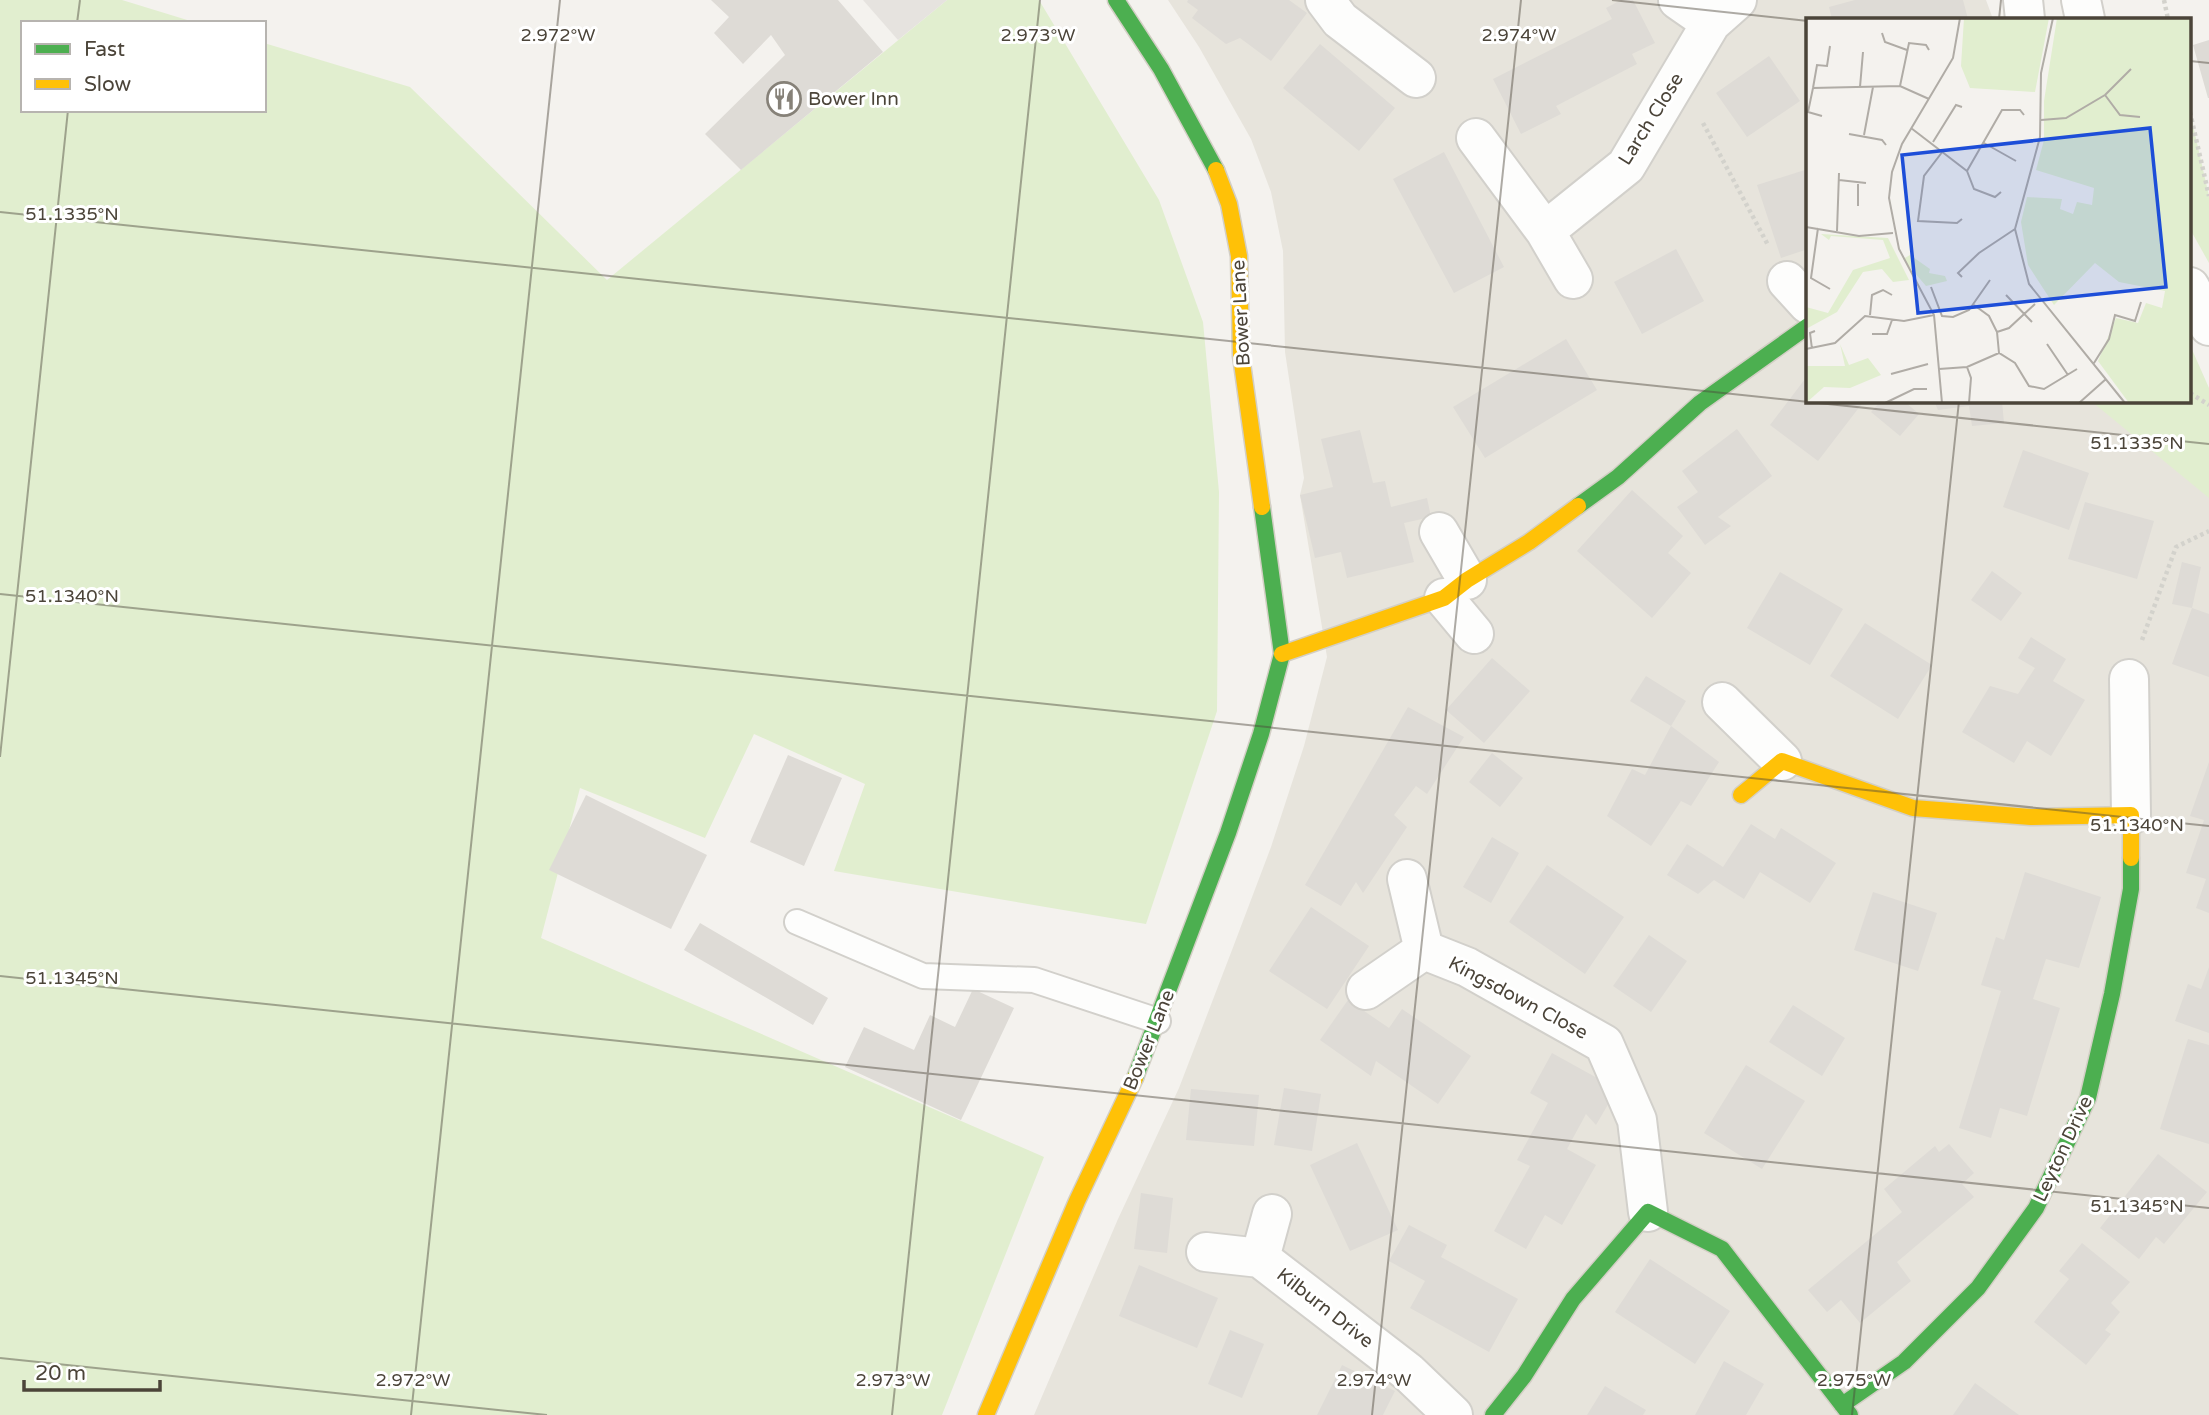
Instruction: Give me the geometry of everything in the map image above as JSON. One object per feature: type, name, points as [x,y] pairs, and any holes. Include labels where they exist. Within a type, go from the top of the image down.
[{"type":"street","name":"Bower Lane","points":[[986,1415],[1022,1327],[1158,1021],[1228,833],[1261,734],[1282,654],[1241,356],[1239,256],[1229,204],[1205,147],[1161,69],[1115,0]]},
{"type":"street","points":[[1325,0],[1340,20],[1416,78]]},
{"type":"street","name":"Larch Close","points":[[1545,231],[1626,166],[1678,76],[1724,11],[1678,0]]},
{"type":"street","points":[[2023,0],[2025,18]]},
{"type":"street","points":[[2081,0],[2085,18]]},
{"type":"street","points":[[1476,138],[1545,231],[1573,279]]},
{"type":"street","points":[[2192,291],[2209,326]]},
{"type":"street","points":[[1282,654],[1456,589],[1529,542],[1618,477],[1700,403],[1806,327]]},
{"type":"street","points":[[1439,532],[1456,589],[1474,634]]},
{"type":"street","name":"Leyton Drive","points":[[1846,1410],[1904,1362],[1978,1288],[2036,1208],[2088,1098],[2132,889],[2129,679]]},
{"type":"street","points":[[1722,702],[1782,761],[1913,808],[2031,817],[2131,815]]},
{"type":"street","points":[[1741,795],[1782,761]]},
{"type":"street","name":"Kingsdown Close","points":[[1407,878],[1424,950]]},
{"type":"street","name":"Kingsdown Close","points":[[1366,990],[1424,950]]},
{"type":"street","name":"Kingsdown Close","points":[[1424,950],[1468,967],[1604,1044],[1637,1120],[1648,1212]]},
{"type":"street","points":[[1493,1415],[1524,1376],[1573,1299],[1648,1212],[1722,1249],[1846,1410]]},
{"type":"street","name":"Kilburn Drive","points":[[1260,1258],[1272,1214]]},
{"type":"street","name":"Kilburn Drive","points":[[1206,1252],[1260,1258],[1408,1372],[1453,1415]]},
{"type":"lane","points":[[797,922],[923,976],[1034,980],[1158,1021]]},
{"type":"path","points":[[2164,0],[2168,18]]},
{"type":"path","points":[[1678,76],[1798,293]]},
{"type":"path","points":[[2192,121],[2209,195]]},
{"type":"path","points":[[2192,394],[2209,405]]},
{"type":"path","points":[[2129,679],[2176,547],[2209,531]]},
{"type":"shaded area","points":[[863,0],[947,0],[898,40]]},
{"type":"shaded area","points":[[1168,0],[1986,0],[1993,18],[1806,18],[1806,402],[2093,402],[2209,493],[2209,1415],[1034,1415],[1118,1219],[1179,1088],[1271,847],[1304,746],[1327,657],[1300,495],[1304,478],[1285,352],[1283,251],[1271,192],[1251,139],[1199,47]]},
{"type":"green space","points":[[0,0],[122,0],[190,21],[21,21],[21,112],[266,112],[266,44],[410,87],[607,280],[947,0],[1039,0],[1159,200],[1203,322],[1219,492],[1217,711],[1146,924],[834,871],[865,784],[754,734],[705,838],[580,788],[541,938],[1044,1157],[942,1415],[0,1415]]},
{"type":"green space","points":[[2192,121],[2209,196],[2209,263],[2192,233]]},
{"type":"green space","points":[[2192,350],[2209,388],[2209,498],[2092,402],[2192,402]]},
{"type":"building","name":"Bower Inn","points":[[711,0],[838,0],[883,52],[741,170],[705,134],[785,55],[771,35],[743,64],[714,33],[729,17]]},
{"type":"building","points":[[1289,0],[1307,13],[1271,61],[1240,38],[1226,44],[1192,18],[1198,10],[1187,2]]},
{"type":"building","points":[[1621,0],[1633,0],[1655,43],[1632,54],[1637,64],[1556,106],[1561,114],[1521,134],[1493,79],[1612,19],[1606,8]]},
{"type":"building","points":[[1855,0],[1963,0],[1968,18],[1832,18],[1829,7]]},
{"type":"building","points":[[2209,40],[2209,98],[2208,98],[2193,45]]},
{"type":"building","points":[[1320,44],[1395,108],[1359,151],[1283,88]]},
{"type":"building","points":[[1769,56],[1800,101],[1747,137],[1716,93]]},
{"type":"building","points":[[1444,152],[1504,267],[1454,293],[1393,179]]},
{"type":"building","points":[[1806,170],[1806,250],[1781,258],[1757,185]]},
{"type":"building","points":[[1676,249],[1704,301],[1642,334],[1614,282]]},
{"type":"building","points":[[1566,339],[1597,390],[1485,458],[1453,407]]},
{"type":"building","points":[[1806,378],[1806,402],[1863,402],[1818,461],[1770,425]]},
{"type":"building","points":[[1880,402],[1905,402],[1919,414],[1900,436],[1871,412]]},
{"type":"building","points":[[1934,402],[2002,402],[2004,423],[1972,426],[1969,406],[1938,410]]},
{"type":"building","points":[[1737,429],[1772,476],[1718,517],[1731,526],[1705,545],[1677,507],[1698,492],[1682,471]]},
{"type":"building","points":[[1360,430],[1373,483],[1385,481],[1391,507],[1427,498],[1431,517],[1404,523],[1414,562],[1347,578],[1341,552],[1315,558],[1300,495],[1333,487],[1321,439]]},
{"type":"building","points":[[2023,450],[2089,473],[2069,530],[2003,507]]},
{"type":"building","points":[[1632,490],[1683,536],[1668,553],[1691,573],[1652,618],[1577,551]]},
{"type":"building","points":[[2085,502],[2154,521],[2137,579],[2068,559]]},
{"type":"building","points":[[2182,562],[2201,567],[2192,608],[2172,604]]},
{"type":"building","points":[[1992,571],[2022,593],[2001,621],[1971,600]]},
{"type":"building","points":[[1780,572],[1843,609],[1810,665],[1747,628]]},
{"type":"building","points":[[2192,608],[2209,614],[2209,677],[2172,664]]},
{"type":"building","points":[[1865,623],[1932,665],[1898,719],[1830,676]]},
{"type":"building","points":[[2031,637],[2066,659],[2053,681],[2085,700],[2051,756],[2027,741],[2014,763],[1962,732],[1990,686],[2018,694],[2035,668],[2018,658]]},
{"type":"building","points":[[1492,658],[1530,691],[1484,743],[1446,710]]},
{"type":"building","points":[[1646,676],[1686,701],[1671,726],[1630,701]]},
{"type":"building","points":[[1408,707],[1464,737],[1427,794],[1416,786],[1394,815],[1407,827],[1363,893],[1356,882],[1341,906],[1305,885]]},
{"type":"building","points":[[1671,726],[1719,762],[1691,806],[1681,801],[1651,846],[1607,816],[1632,769],[1645,775]]},
{"type":"building","points":[[1492,753],[1523,778],[1500,807],[1469,782]]},
{"type":"building","points":[[788,755],[842,778],[804,866],[750,842]]},
{"type":"building","points":[[2209,762],[2209,913],[2196,908],[2206,879],[2186,873],[2204,820],[2190,816]]},
{"type":"building","points":[[586,795],[707,855],[671,929],[549,870]]},
{"type":"building","points":[[1751,824],[1775,839],[1781,828],[1836,863],[1810,903],[1760,872],[1744,899],[1714,880],[1698,894],[1667,875],[1687,844],[1723,867]]},
{"type":"building","points":[[1492,837],[1519,853],[1491,903],[1463,887]]},
{"type":"building","points":[[1547,865],[1624,917],[1585,974],[1509,922]]},
{"type":"building","points":[[2025,872],[2101,897],[2079,968],[2046,959],[2033,999],[2060,1008],[2027,1116],[2000,1108],[1991,1138],[1959,1128],[2001,991],[1981,985],[1996,937],[2004,940]]},
{"type":"building","points":[[1873,892],[1937,913],[1918,971],[1854,950]]},
{"type":"building","points":[[1311,907],[1369,946],[1327,1009],[1269,971]]},
{"type":"building","points":[[700,923],[828,998],[813,1025],[684,950]]},
{"type":"building","points":[[1649,935],[1687,961],[1651,1012],[1613,986]]},
{"type":"building","points":[[2209,967],[2209,1033],[2175,1021],[2188,984],[2201,989]]},
{"type":"building","points":[[973,989],[1014,1008],[961,1120],[845,1067],[864,1027],[914,1050],[930,1015],[955,1027]]},
{"type":"building","points":[[1348,1000],[1389,1028],[1402,1009],[1471,1056],[1438,1104],[1376,1061],[1371,1076],[1320,1040]]},
{"type":"building","points":[[1793,1005],[1845,1038],[1822,1076],[1769,1042]]},
{"type":"building","points":[[2188,1039],[2209,1045],[2209,1144],[2160,1129]]},
{"type":"building","points":[[1552,1053],[1617,1089],[1596,1125],[1586,1114],[1567,1149],[1596,1165],[1562,1225],[1545,1215],[1526,1249],[1494,1231],[1530,1166],[1517,1160],[1548,1103],[1530,1093]]},
{"type":"building","points":[[1746,1065],[1805,1101],[1762,1169],[1704,1133]]},
{"type":"building","points":[[1284,1088],[1321,1094],[1312,1151],[1274,1145]]},
{"type":"building","points":[[1191,1089],[1259,1095],[1254,1146],[1186,1140]]},
{"type":"building","points":[[1357,1143],[1398,1230],[1350,1251],[1310,1165]]},
{"type":"building","points":[[1949,1144],[1974,1173],[1962,1184],[1974,1197],[1897,1262],[1911,1281],[1860,1323],[1841,1300],[1827,1312],[1808,1290],[1902,1212],[1884,1189],[1935,1146],[1939,1152]]},
{"type":"building","points":[[2158,1154],[2207,1192],[2164,1244],[2156,1237],[2139,1259],[2100,1228]]},
{"type":"building","points":[[1141,1193],[1173,1198],[1167,1253],[1134,1249]]},
{"type":"building","points":[[1409,1225],[1447,1245],[1441,1257],[1518,1299],[1489,1352],[1410,1308],[1425,1281],[1389,1261]]},
{"type":"building","points":[[2082,1243],[2130,1282],[2111,1303],[2120,1312],[2105,1330],[2111,1334],[2086,1365],[2034,1322],[2069,1279],[2059,1271]]},
{"type":"building","points":[[1650,1259],[1730,1311],[1695,1364],[1615,1312]]},
{"type":"building","points":[[1139,1265],[1218,1298],[1197,1348],[1119,1316]]},
{"type":"building","points":[[1230,1330],[1264,1344],[1242,1398],[1208,1384]]},
{"type":"building","points":[[1724,1361],[1764,1384],[1746,1415],[1695,1415]]},
{"type":"building","points":[[1342,1365],[1395,1391],[1383,1415],[1317,1415]]},
{"type":"building","points":[[1975,1383],[2019,1415],[1953,1415]]},
{"type":"building","points":[[1605,1386],[1646,1410],[1643,1415],[1587,1415]]},
{"type":"traffic: fast","points":[[1116,0],[1161,69],[1216,170]]},
{"type":"traffic: fast","points":[[1578,506],[1618,477],[1700,403],[1806,327]]},
{"type":"traffic: fast","points":[[1135,1078],[1228,833],[1261,734],[1282,654],[1262,507]]},
{"type":"traffic: fast","points":[[1842,1405],[1904,1362],[1978,1288],[2036,1208],[2088,1098],[2112,994],[2131,889],[2131,858]]},
{"type":"traffic: fast","points":[[1493,1415],[1524,1376],[1573,1299],[1648,1212],[1722,1249],[1850,1415]]},
{"type":"traffic: slow","points":[[1216,170],[1229,204],[1239,256],[1241,356],[1262,507]]},
{"type":"traffic: slow","points":[[1282,654],[1444,598],[1578,506]]},
{"type":"traffic: slow","points":[[1741,795],[1782,761],[1913,808],[2031,817],[2131,815],[2131,858]]},
{"type":"traffic: slow","points":[[986,1415],[1077,1201],[1135,1078]]},
{"type":"place","name":"Bower Inn","points":[[784,99]]}]
